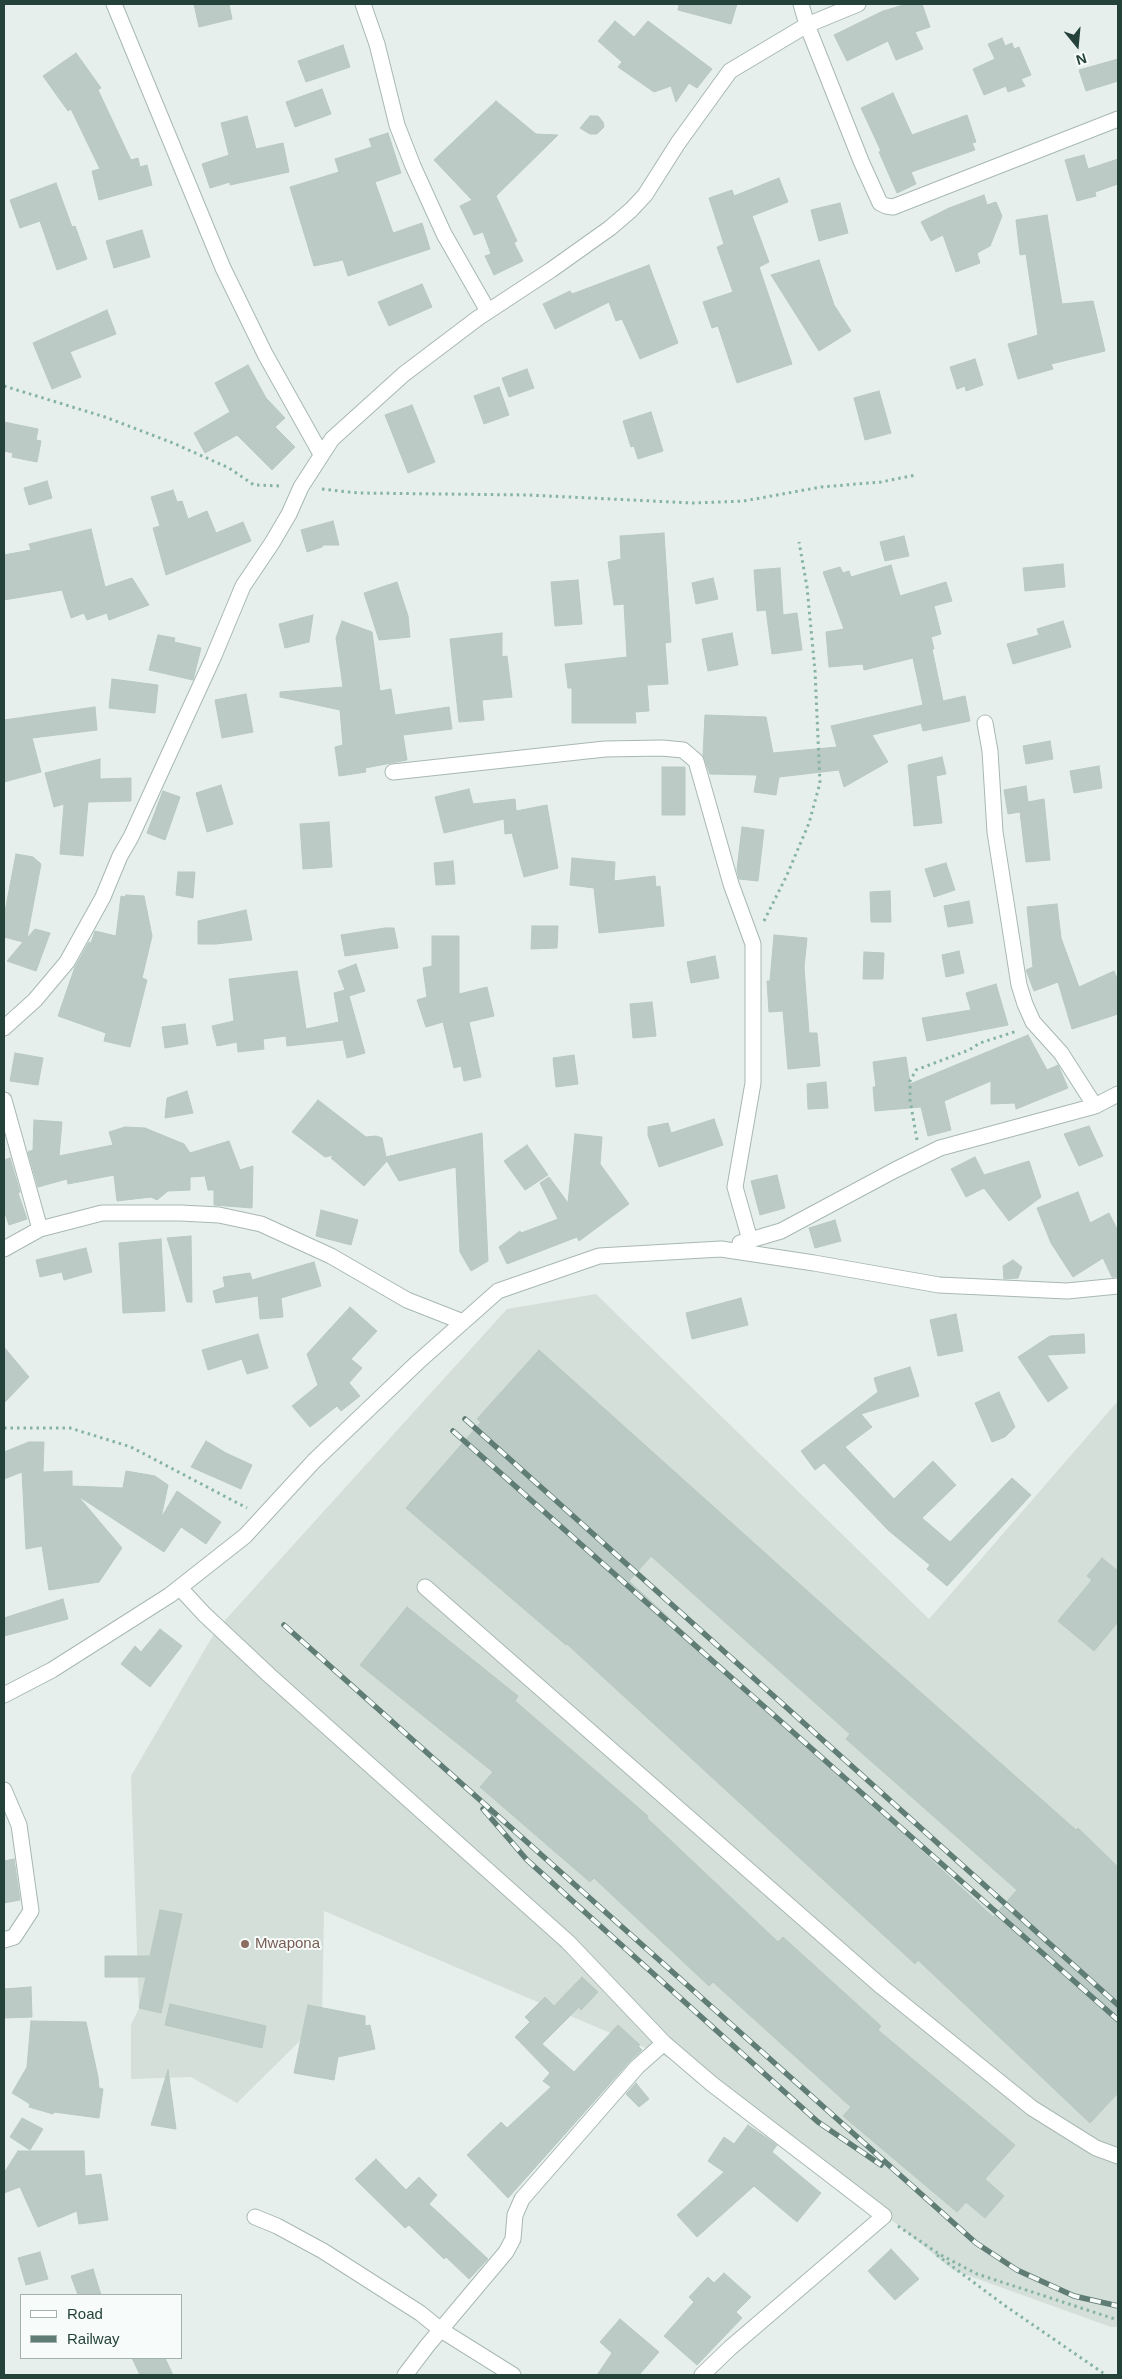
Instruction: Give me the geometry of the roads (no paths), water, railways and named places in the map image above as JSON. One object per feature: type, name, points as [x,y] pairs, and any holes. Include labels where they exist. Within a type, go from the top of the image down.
[{"type":"street","points":[[114,4],[223,268],[265,354],[321,454]]},
{"type":"street","points":[[363,4],[377,44],[397,125],[413,166],[444,234],[488,311]]},
{"type":"street","points":[[801,4],[807,25],[861,161],[880,202],[886,206],[893,207],[1118,120]]},
{"type":"street","points":[[4,1028],[35,1000],[67,962],[103,897],[120,856],[131,837],[213,658],[243,586],[276,536],[301,487],[332,439],[404,374],[488,311],[551,270],[610,228],[631,210],[645,195],[678,143],[730,71],[807,25],[858,4]]},
{"type":"street","points":[[985,723],[990,751],[995,832],[1019,984],[1033,1022],[1061,1053],[1095,1106]]},
{"type":"street","points":[[393,772],[605,749],[662,748],[683,750],[696,761],[729,874],[753,944],[753,1083],[735,1187],[738,1207],[750,1240]]},
{"type":"street","points":[[721,1249],[782,1231],[940,1148],[1095,1106],[1118,1094]]},
{"type":"street","points":[[4,1100],[40,1229]]},
{"type":"street","points":[[4,1249],[40,1229],[102,1213],[219,1215],[260,1224],[331,1256],[407,1300],[463,1322]]},
{"type":"street","points":[[4,1695],[52,1670],[180,1588],[245,1536],[314,1460],[498,1291],[599,1256],[721,1249],[814,1263],[939,1286],[1067,1291],[1118,1286]]},
{"type":"street","points":[[425,1587],[882,1987],[1032,2108],[1096,2148],[1118,2156]]},
{"type":"street","points":[[180,1588],[204,1614],[269,1674],[568,1942],[664,2043],[719,2090],[884,2216],[730,2348],[702,2375]]},
{"type":"street","points":[[4,1790],[19,1825],[31,1912],[14,1938],[4,1940]]},
{"type":"street","points":[[405,2375],[510,2245],[513,2239],[515,2215],[522,2198],[637,2067],[664,2043]]},
{"type":"street","points":[[255,2217],[277,2226],[322,2251],[513,2375]]},
{"type":"railway","points":[[465,1419],[1118,2005]]},
{"type":"railway","points":[[453,1431],[1118,2020]]},
{"type":"railway","points":[[284,1625],[976,2243],[1017,2270],[1074,2296],[1118,2306]]},
{"type":"railway","points":[[483,1809],[527,1860],[818,2122],[881,2165]]},
{"type":"place","name":"Mwapona","points":[[245,1944]]}]
